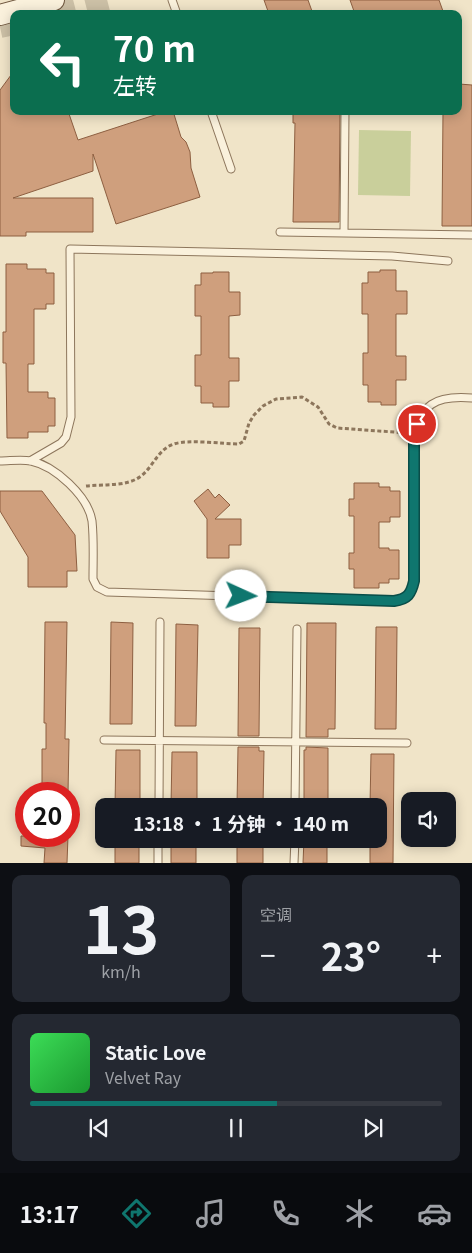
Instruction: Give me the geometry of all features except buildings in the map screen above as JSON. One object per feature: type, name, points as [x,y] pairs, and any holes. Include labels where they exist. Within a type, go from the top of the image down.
[{"type":"main road","points":[[18,10],[54,0]]},
{"type":"lane","points":[[212,115],[231,169]]},
{"type":"lane","points":[[344,233],[346,115]]},
{"type":"lane","points":[[280,232],[472,235]]},
{"type":"lane","points":[[30,461],[61,443],[66,437],[71,417],[70,249],[392,256],[448,260]]},
{"type":"lane","points":[[0,461],[30,461],[43,465],[58,474],[73,487],[84,503],[92,520],[93,579],[97,587],[107,592],[404,600],[411,593],[414,581],[414,441],[417,424],[422,414],[432,404],[443,398],[455,396],[472,398]]},
{"type":"lane","points":[[159,798],[160,622]]},
{"type":"lane","points":[[295,798],[297,629]]},
{"type":"lane","points":[[104,740],[407,743]]},
{"type":"lane","points":[[158,848],[158,863]]},
{"type":"lane","points":[[294,848],[294,863]]},
{"type":"path","points":[[73,487],[128,483],[141,476],[151,466],[161,451],[178,443],[239,444],[244,441],[249,423],[254,415],[263,406],[276,399],[302,397],[318,407],[329,424],[337,428],[415,434]]},
{"type":"green space","points":[[359,130],[411,131],[410,196],[358,195]]},
{"type":"tunnel","points":[[70,10],[109,0]]},
{"type":"tunnel","points":[[0,27],[10,25]]},
{"type":"route","points":[[241,596],[404,600],[411,593],[414,581],[414,441],[417,424]]}]
